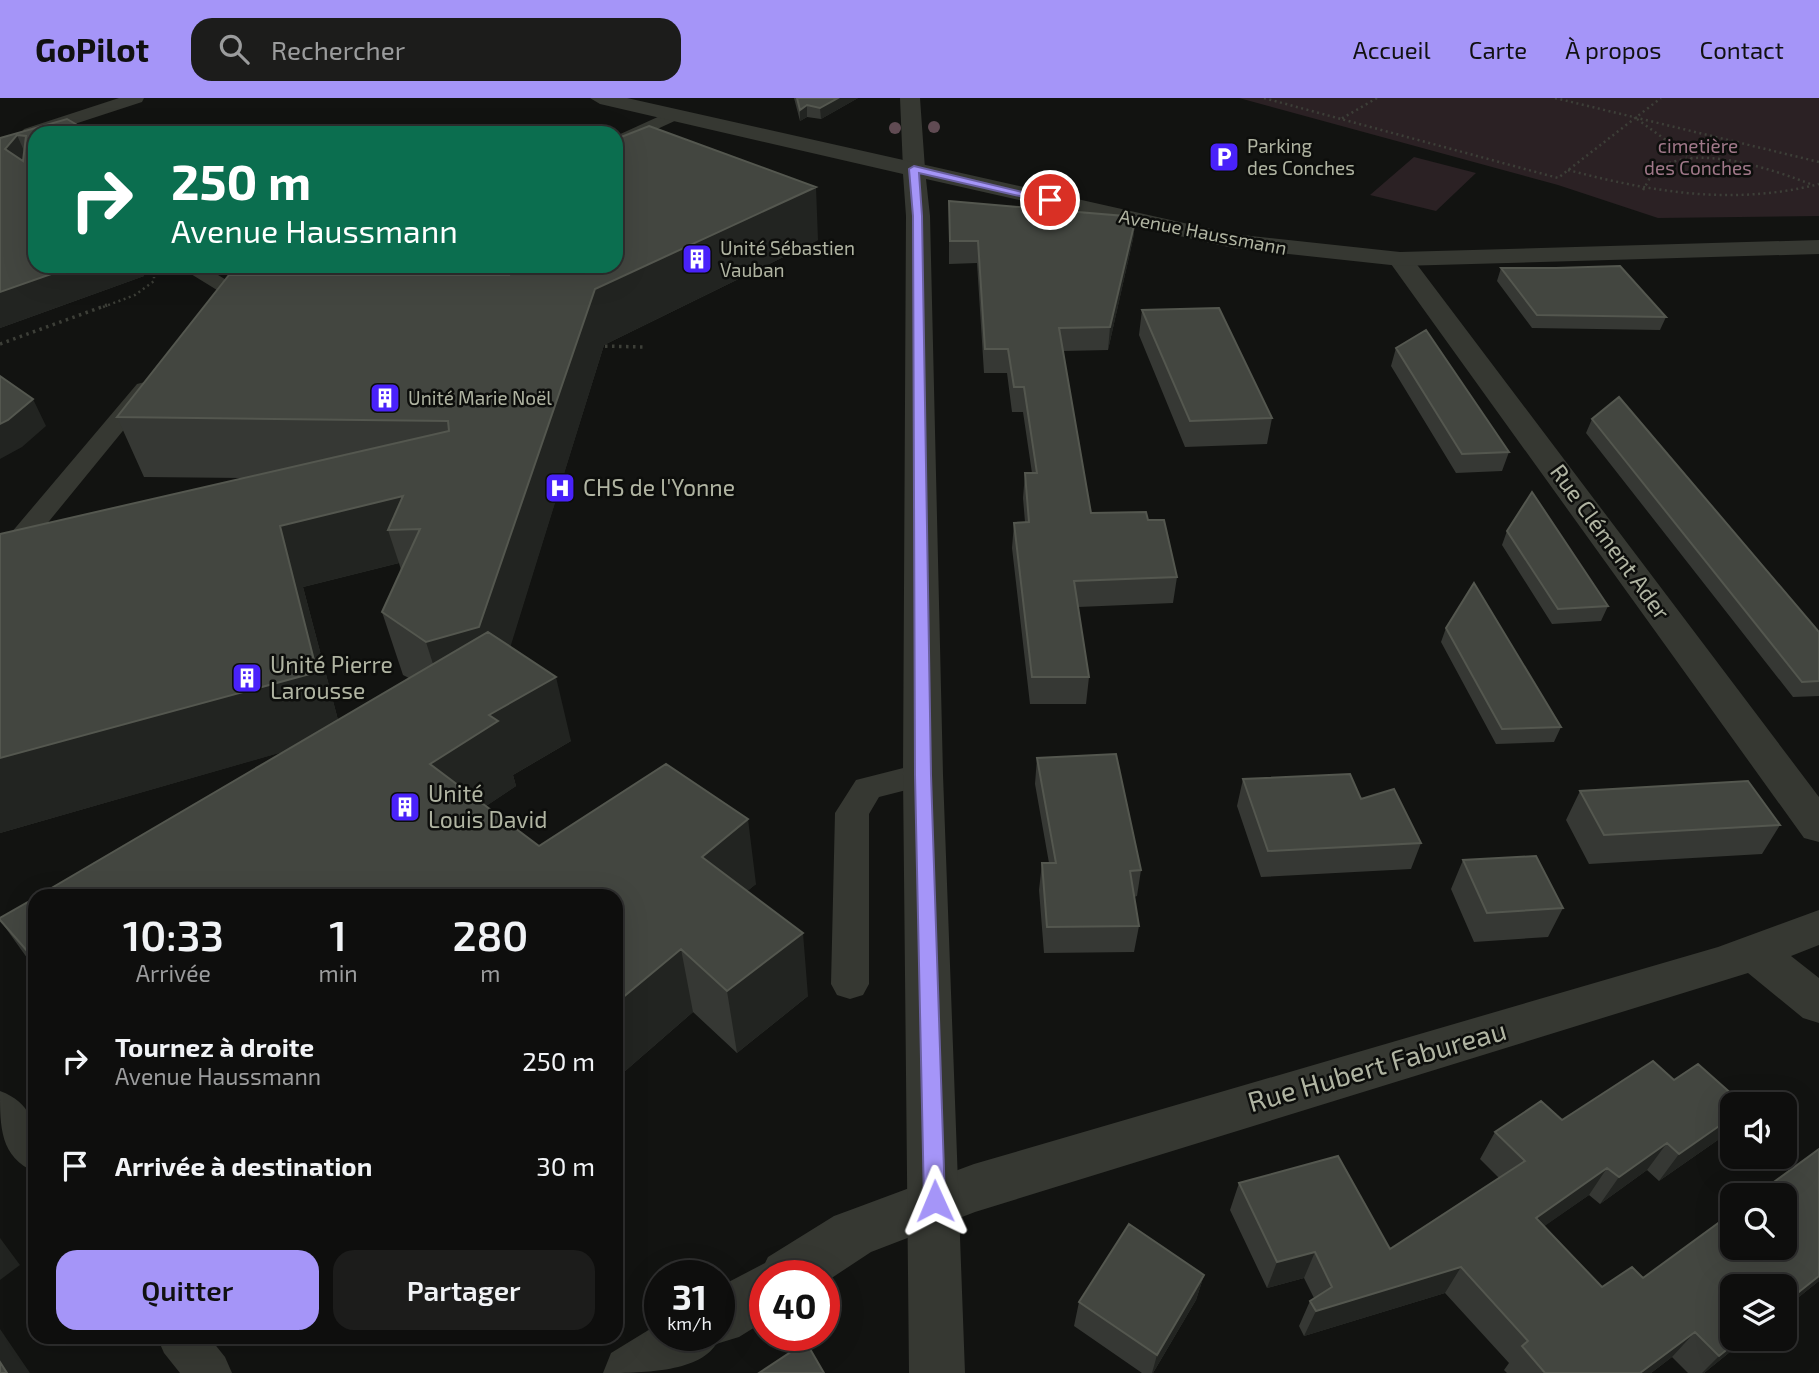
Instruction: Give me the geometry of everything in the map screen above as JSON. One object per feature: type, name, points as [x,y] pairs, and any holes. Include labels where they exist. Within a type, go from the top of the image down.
[{"type":"street","name":"Avenue Haussmann","points":[[600,98],[1233,241],[1399,259],[1819,247]]},
{"type":"street","points":[[910,98],[918,216],[923,775],[937,1373]]},
{"type":"street","name":"Rue Clément Ader","points":[[1399,259],[1819,827]]},
{"type":"street","name":"Rue Hubert Fabureau","points":[[812,1260],[853,1234],[935,1201],[1029,1169],[1753,953],[1819,927]]},
{"type":"street","points":[[1753,953],[1819,1004]]},
{"type":"street","points":[[631,1373],[666,1351]]},
{"type":"lane","points":[[51,126],[136,98]]},
{"type":"lane","points":[[623,142],[673,115]]},
{"type":"lane","points":[[201,273],[262,308]]},
{"type":"lane","points":[[232,313],[262,308],[336,273]]},
{"type":"lane","points":[[0,563],[161,370]]},
{"type":"lane","points":[[850,984],[852,813],[868,788],[923,775]]},
{"type":"lane","points":[[0,1109],[28,1144]]},
{"type":"lane","points":[[186,1344],[209,1373]]},
{"type":"path","points":[[1264,98],[1558,178],[1661,98]]},
{"type":"path","points":[[1340,119],[1377,98]]},
{"type":"path","points":[[1555,98],[1819,162]]},
{"type":"path","points":[[1635,118],[1693,159]]},
{"type":"path","points":[[1643,190],[1648,176],[1664,165],[1693,159],[1754,164],[1813,185]]},
{"type":"path","points":[[1568,170],[1643,190],[1744,196],[1819,184]]},
{"type":"path","points":[[0,344],[135,295],[153,281],[155,273]]},
{"type":"path","points":[[595,345],[643,347]]},
{"type":"green space","name":"cimetière des Conches","points":[[1239,98],[1819,98],[1819,216],[1658,218],[1558,185]]},
{"type":"green space","points":[[1414,157],[1476,173],[1436,211],[1370,195]]},
{"type":"building","points":[[797,98],[838,98],[820,108],[807,105],[800,110]]},
{"type":"building","points":[[67,119],[79,126],[42,126]]},
{"type":"building","points":[[649,126],[816,187],[595,289],[479,627],[426,642],[382,612],[420,529],[388,530],[403,496],[280,526],[317,672],[0,758],[0,534],[449,431],[448,421],[117,417],[229,275],[623,273],[623,136]]},
{"type":"building","points":[[28,130],[28,273],[54,273],[0,292],[0,138]],"holes":[[[17,135],[26,136],[23,161],[5,149]]]},
{"type":"building","points":[[949,201],[1136,217],[1110,327],[1059,328],[1091,513],[1146,512],[1148,520],[1164,520],[1177,577],[1074,581],[1089,677],[1032,677],[1014,523],[1029,522],[1025,473],[1037,473],[1024,387],[1014,387],[1008,349],[985,349],[978,241],[950,241]]},
{"type":"building","points":[[1620,266],[1666,317],[1537,315],[1501,268],[1556,268]]},
{"type":"building","points":[[1219,308],[1272,418],[1190,421],[1142,310]]},
{"type":"building","points":[[1426,330],[1509,452],[1462,454],[1396,348]]},
{"type":"building","points":[[0,376],[33,399],[0,424]]},
{"type":"building","points":[[1619,397],[1819,632],[1819,681],[1802,682],[1592,419]]},
{"type":"building","points":[[1532,492],[1608,606],[1558,609],[1507,531]]},
{"type":"building","points":[[1474,583],[1561,727],[1502,729],[1446,628]]},
{"type":"building","points":[[488,632],[556,677],[489,715],[498,721],[430,764],[539,846],[666,764],[748,819],[702,857],[803,933],[727,991],[681,949],[623,997],[623,889],[50,889]]},
{"type":"building","points":[[1116,754],[1141,870],[1130,871],[1139,926],[1047,927],[1042,863],[1056,863],[1037,758]]},
{"type":"building","points":[[1350,774],[1361,799],[1394,789],[1421,843],[1268,851],[1243,779]]},
{"type":"building","points":[[1748,781],[1780,825],[1604,835],[1580,791]]},
{"type":"building","points":[[1536,856],[1563,908],[1487,913],[1463,860]]},
{"type":"building","points":[[28,902],[28,952],[0,920]]},
{"type":"building","points":[[1653,1061],[1674,1080],[1698,1064],[1730,1092],[1720,1092],[1720,1125],[1679,1154],[1667,1143],[1619,1177],[1607,1168],[1536,1218],[1602,1287],[1632,1267],[1643,1278],[1720,1222],[1720,1260],[1797,1260],[1797,1183],[1772,1183],[1792,1169],[1797,1169],[1797,1165],[1819,1149],[1819,1276],[1797,1293],[1797,1274],[1720,1274],[1720,1351],[1725,1351],[1719,1356],[1695,1332],[1640,1373],[1545,1373],[1522,1346],[1528,1341],[1461,1267],[1316,1311],[1310,1301],[1332,1287],[1315,1252],[1277,1262],[1239,1183],[1338,1156],[1390,1249],[1525,1161],[1495,1132],[1541,1101],[1562,1120]]},
{"type":"building","points":[[1129,1224],[1204,1275],[1157,1355],[1079,1302]]},
{"type":"building","points":[[792,1351],[811,1351],[824,1373],[759,1373]]},
{"type":"building","points":[[0,1362],[7,1373],[0,1373]]},
{"type":"place","name":"Parking des Conches","points":[[1224,157]]},
{"type":"place","name":"Unité Sébastien Vauban","points":[[697,259]]},
{"type":"place","name":"Unité Marie Noël","points":[[385,398]]},
{"type":"place","name":"CHS de l'Yonne","points":[[560,488]]},
{"type":"place","name":"Unité Pierre Larousse","points":[[247,678]]},
{"type":"place","name":"Unité Louis David","points":[[405,807]]},
{"type":"route","points":[[935,1201],[923,775],[918,216],[914,169],[1050,200]]}]
